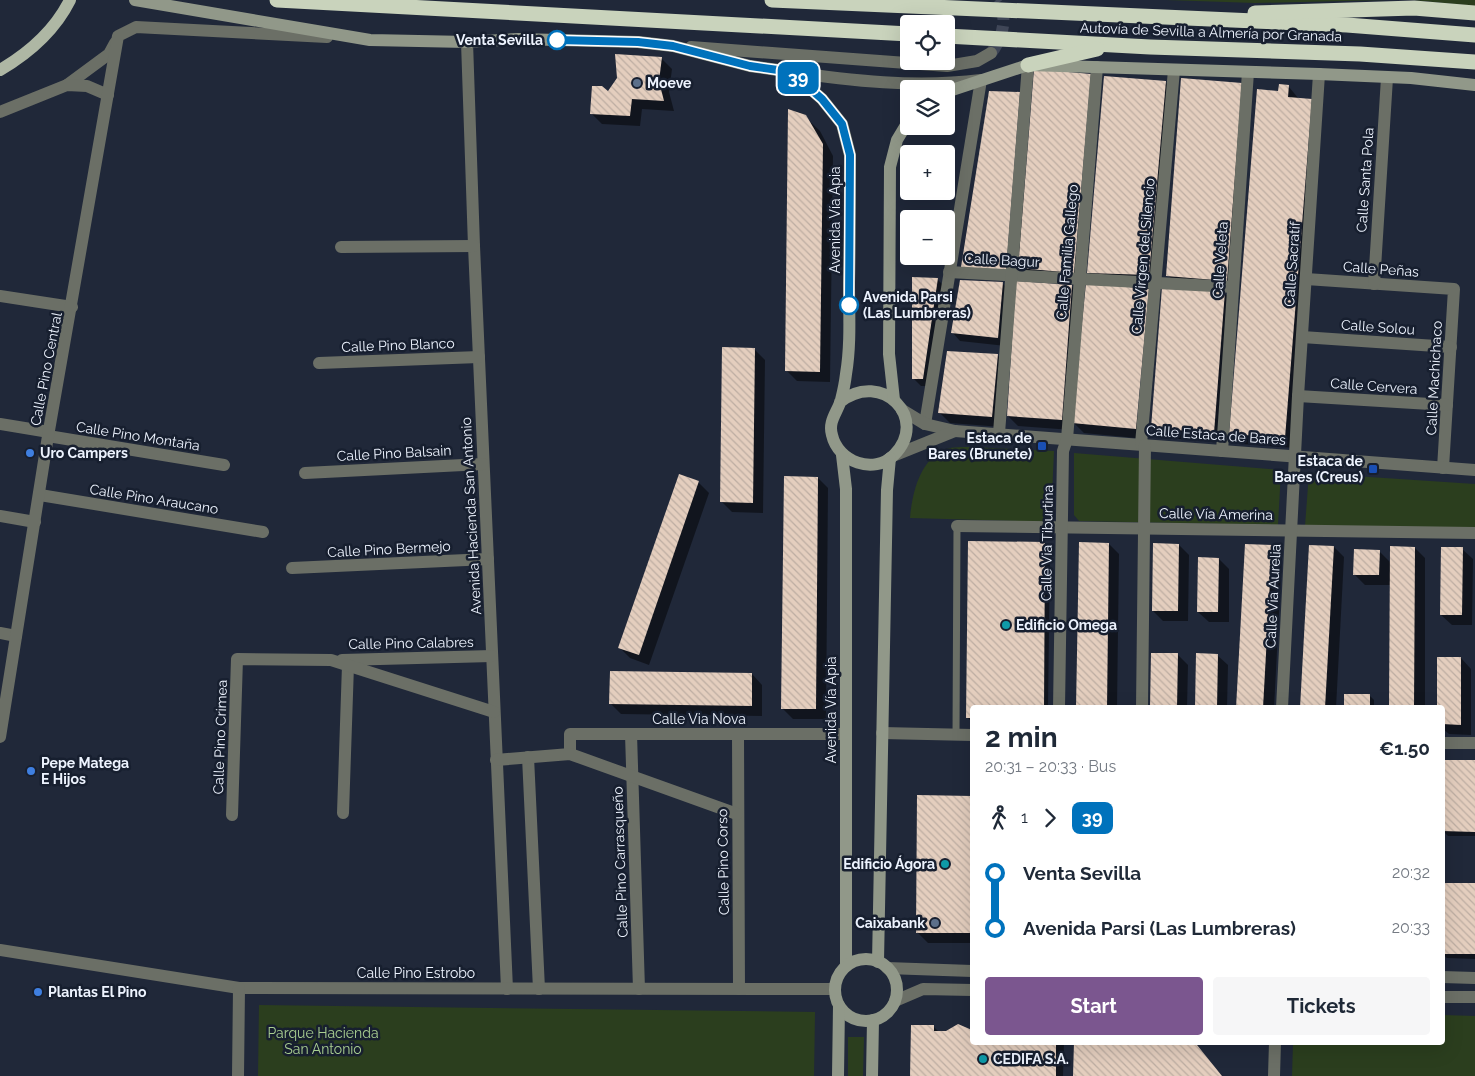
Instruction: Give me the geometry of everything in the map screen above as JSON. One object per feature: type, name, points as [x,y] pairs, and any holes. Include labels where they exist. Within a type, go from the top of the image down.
[{"type":"highway","points":[[278,0],[900,34]]},
{"type":"highway","name":"Autovía de Sevilla a Almería por Granada","points":[[772,0],[1347,25],[1475,35]]},
{"type":"highway","points":[[1149,17],[1414,8],[1475,13]]},
{"type":"highway","name":"Autovía de Sevilla a Almería por Granada","points":[[955,36],[1115,45],[1369,54],[1475,62]]},
{"type":"highway","points":[[1028,65],[1115,45]]},
{"type":"main road","points":[[0,70],[24,55],[42,38],[68,4]]},
{"type":"street","name":"Avenida Vía Apia","points":[[135,0],[370,40],[467,42],[518,39],[638,42],[673,46],[750,66],[778,70],[798,78],[822,99],[842,124],[850,155],[849,353],[840,402]]},
{"type":"street","points":[[0,112],[67,85],[109,54],[118,36],[136,27],[370,40]]},
{"type":"street","name":"Calle Pino Central","points":[[0,737],[49,434],[118,36]]},
{"type":"street","name":"Avenida Hacienda San Antonio","points":[[467,42],[478,357],[507,989]]},
{"type":"street","points":[[673,46],[948,66],[977,61],[991,53]]},
{"type":"street","points":[[999,433],[1028,65]]},
{"type":"street","points":[[955,89],[1028,65],[1319,74],[1475,85]]},
{"type":"street","name":"Calle Familia Gallego","points":[[1067,439],[1097,67]]},
{"type":"street","points":[[778,70],[833,78],[910,84],[943,84],[981,80]]},
{"type":"street","name":"Calle Virgen del Silencio","points":[[1142,705],[1143,445],[1174,70]]},
{"type":"street","name":"Calle Veleta","points":[[1222,451],[1248,72]]},
{"type":"street","name":"Calle Sacratif","points":[[1295,456],[1319,74]]},
{"type":"street","name":"Calle Santa Pola","points":[[1374,284],[1387,78]]},
{"type":"street","points":[[925,424],[981,80]]},
{"type":"street","points":[[67,85],[87,86],[108,95]]},
{"type":"street","points":[[894,400],[889,354],[890,168],[900,135]]},
{"type":"street","points":[[341,247],[474,246]]},
{"type":"street","name":"Calle Bagur","points":[[949,272],[1233,286]]},
{"type":"street","name":"Calle Peñas","points":[[1306,279],[1454,289]]},
{"type":"street","name":"Calle Machichaco","points":[[1444,468],[1454,289]]},
{"type":"street","points":[[0,296],[72,307]]},
{"type":"street","name":"Calle Solou","points":[[1302,337],[1451,347]]},
{"type":"street","name":"Calle Pino Blanco","points":[[319,363],[478,357]]},
{"type":"street","points":[[861,390],[873,390],[884,393],[894,400],[902,410],[906,422],[906,435],[901,447],[892,457],[872,465],[861,464],[842,454],[835,445],[831,423],[834,412],[840,402],[850,394],[861,390]]},
{"type":"street","name":"Calle Cervera","points":[[1298,396],[1447,405]]},
{"type":"street","name":"Calle Estaca de Bares","points":[[902,410],[925,424],[955,431],[1475,470]]},
{"type":"street","name":"Calle Pino Montaña","points":[[0,424],[224,465]]},
{"type":"street","name":"Calle Estaca de Bares","points":[[892,457],[955,431]]},
{"type":"street","name":"Calle Via Tiburtina","points":[[1059,705],[1064,451],[1067,439]]},
{"type":"street","name":"Avenida Vía Apia","points":[[842,454],[846,489],[846,966]]},
{"type":"street","name":"Calle Via Aurelia","points":[[1282,705],[1295,456]]},
{"type":"street","points":[[892,457],[887,490],[882,734],[883,965],[896,983],[895,1001]]},
{"type":"street","name":"Calle Pino Balsain","points":[[305,472],[483,464]]},
{"type":"street","name":"Calle Pino Araucano","points":[[40,495],[263,532]]},
{"type":"street","points":[[0,516],[35,522]]},
{"type":"street","name":"Calle Vía Amerina","points":[[957,526],[1475,533]]},
{"type":"street","name":"Calle Pino Bermejo","points":[[292,568],[488,559]]},
{"type":"street","points":[[0,633],[16,636]]},
{"type":"street","name":"Calle Pino Calabres","points":[[330,660],[492,656]]},
{"type":"street","name":"Calle Pino Crimea","points":[[232,815],[237,659],[330,660]]},
{"type":"street","points":[[330,660],[494,712]]},
{"type":"street","points":[[343,813],[348,665]]},
{"type":"street","name":"Calle Via Nova","points":[[570,754],[570,734],[846,734]]},
{"type":"street","name":"Calle Pino Carrasqueño","points":[[631,734],[639,989]]},
{"type":"street","name":"Calle Pino Corso","points":[[738,734],[737,814],[740,989]]},
{"type":"street","points":[[882,734],[970,735]]},
{"type":"street","points":[[1445,743],[1475,744]]},
{"type":"street","points":[[496,760],[570,754],[737,814]]},
{"type":"street","points":[[528,757],[539,989]]},
{"type":"street","name":"Calle Pino Estrobo","points":[[0,950],[239,988],[835,989]]},
{"type":"street","points":[[838,1076],[839,1006],[835,989],[840,972],[846,966],[862,959],[883,965],[970,971]]},
{"type":"street","points":[[1445,977],[1475,978]]},
{"type":"street","points":[[238,1076],[239,988]]},
{"type":"street","points":[[839,1006],[854,1018],[872,1020],[882,1016],[895,1001],[923,989],[970,990]]},
{"type":"street","points":[[1445,997],[1475,997]]},
{"type":"street","points":[[872,1020],[872,1076]]},
{"type":"street","points":[[1274,1076],[1275,1045]]},
{"type":"lane","points":[[956,735],[957,526]]},
{"type":"green space","points":[[1166,0],[1388,0],[1255,3]]},
{"type":"green space","points":[[1413,0],[1475,0],[1475,6]]},
{"type":"green space","points":[[970,447],[1054,451],[1051,517],[1049,522],[910,518],[915,488],[930,460],[946,449]]},
{"type":"green space","points":[[1074,453],[1281,470],[1278,525],[1079,521],[1074,515]]},
{"type":"green space","points":[[1309,473],[1475,484],[1475,529],[1305,526]]},
{"type":"green space","name":"Parque Hacienda San Antonio","points":[[259,1005],[815,1012],[814,1076],[258,1076]]},
{"type":"green space","points":[[1445,1015],[1475,1016],[1475,1076],[1292,1076],[1293,1045],[1445,1045]]},
{"type":"green space","points":[[848,1037],[864,1037],[863,1076],[848,1076]]},
{"type":"building","name":"Moeve","points":[[615,54],[662,57],[659,81],[664,101],[632,99],[630,116],[590,114],[592,86],[602,86],[608,91],[617,78]]},
{"type":"building","points":[[1034,69],[1091,74],[1074,273],[1018,268]]},
{"type":"building","points":[[1104,76],[1166,81],[1149,275],[1087,273]]},
{"type":"building","points":[[1181,78],[1242,83],[1227,281],[1166,276]]},
{"type":"building","points":[[1279,84],[1289,85],[1288,97],[1312,99],[1285,438],[1229,434],[1257,89],[1278,91]]},
{"type":"building","points":[[989,91],[1020,92],[1006,271],[961,267]]},
{"type":"building","points":[[788,109],[806,115],[823,144],[820,372],[785,371]]},
{"type":"building","points":[[912,277],[938,278],[923,379],[912,379]]},
{"type":"building","points":[[960,280],[1003,282],[998,338],[951,333]]},
{"type":"building","points":[[1016,281],[1072,285],[1062,420],[1007,416]]},
{"type":"building","points":[[1086,283],[1149,289],[1136,429],[1072,423]]},
{"type":"building","points":[[1162,287],[1225,291],[1214,433],[1151,428]]},
{"type":"building","points":[[722,347],[755,348],[753,503],[720,502]]},
{"type":"building","points":[[947,351],[998,354],[992,417],[938,413]]},
{"type":"building","points":[[679,474],[699,481],[639,655],[618,648]]},
{"type":"building","points":[[784,476],[818,477],[816,709],[781,709]]},
{"type":"building","name":"Edificio Omega","points":[[968,541],[1045,542],[1044,705],[970,705],[970,718],[966,718]]},
{"type":"building","points":[[1079,542],[1109,543],[1107,705],[1076,705]]},
{"type":"building","points":[[1153,543],[1179,544],[1178,611],[1152,611]]},
{"type":"building","points":[[1245,544],[1272,545],[1263,705],[1236,705]]},
{"type":"building","points":[[1309,545],[1334,546],[1325,705],[1300,705]]},
{"type":"building","points":[[1390,546],[1415,547],[1414,705],[1389,705]]},
{"type":"building","points":[[1441,547],[1463,547],[1462,615],[1440,615]]},
{"type":"building","points":[[1354,549],[1380,550],[1379,575],[1353,575]]},
{"type":"building","points":[[1198,557],[1219,558],[1218,612],[1197,612]]},
{"type":"building","points":[[1151,653],[1178,653],[1177,705],[1150,705]]},
{"type":"building","points":[[1196,653],[1218,654],[1217,705],[1195,705]]},
{"type":"building","points":[[1437,657],[1461,657],[1461,725],[1445,724],[1445,705],[1437,705]]},
{"type":"building","points":[[610,671],[752,673],[752,706],[609,704]]},
{"type":"building","points":[[1344,694],[1370,694],[1370,705],[1344,705]]},
{"type":"building","points":[[1445,760],[1475,760],[1475,832],[1445,831]]},
{"type":"building","name":"Edificio Ágora","points":[[917,795],[970,796],[970,933],[916,933]]},
{"type":"building","points":[[1445,883],[1475,883],[1475,954],[1445,954]]},
{"type":"building","name":"CEDIFA S.A.","points":[[958,1024],[970,1029],[970,1045],[1056,1045],[1056,1076],[910,1076],[911,1025],[934,1025],[934,1031],[946,1031]]},
{"type":"building","points":[[1074,1045],[1197,1045],[1222,1076],[1073,1076]]},
{"type":"tunnel","points":[[991,53],[995,48],[1003,27],[1003,12],[996,0]]},
{"type":"bus line","name":"39","points":[[557,40],[638,42],[673,46],[750,66],[778,70],[798,78],[822,99],[842,124],[850,155],[849,305]]},
{"type":"place","name":"Venta Sevilla","points":[[557,40]]},
{"type":"place","name":"Moeve","points":[[637,83]]},
{"type":"place","name":"Avenida Parsi (Las Lumbreras)","points":[[849,305]]},
{"type":"place","name":"Estaca de Bares (Brunete)","points":[[1042,446]]},
{"type":"place","name":"Uro Campers","points":[[30,453]]},
{"type":"place","name":"Estaca de Bares (Creus)","points":[[1373,469]]},
{"type":"place","name":"Edificio Omega","points":[[1006,625]]},
{"type":"place","name":"Pepe Matega E Hijos","points":[[31,771]]},
{"type":"place","name":"Edificio Ágora","points":[[945,864]]},
{"type":"place","name":"Caixabank","points":[[935,923]]},
{"type":"place","name":"Plantas El Pino","points":[[38,992]]},
{"type":"place","name":"CEDIFA S.A.","points":[[983,1059]]}]
